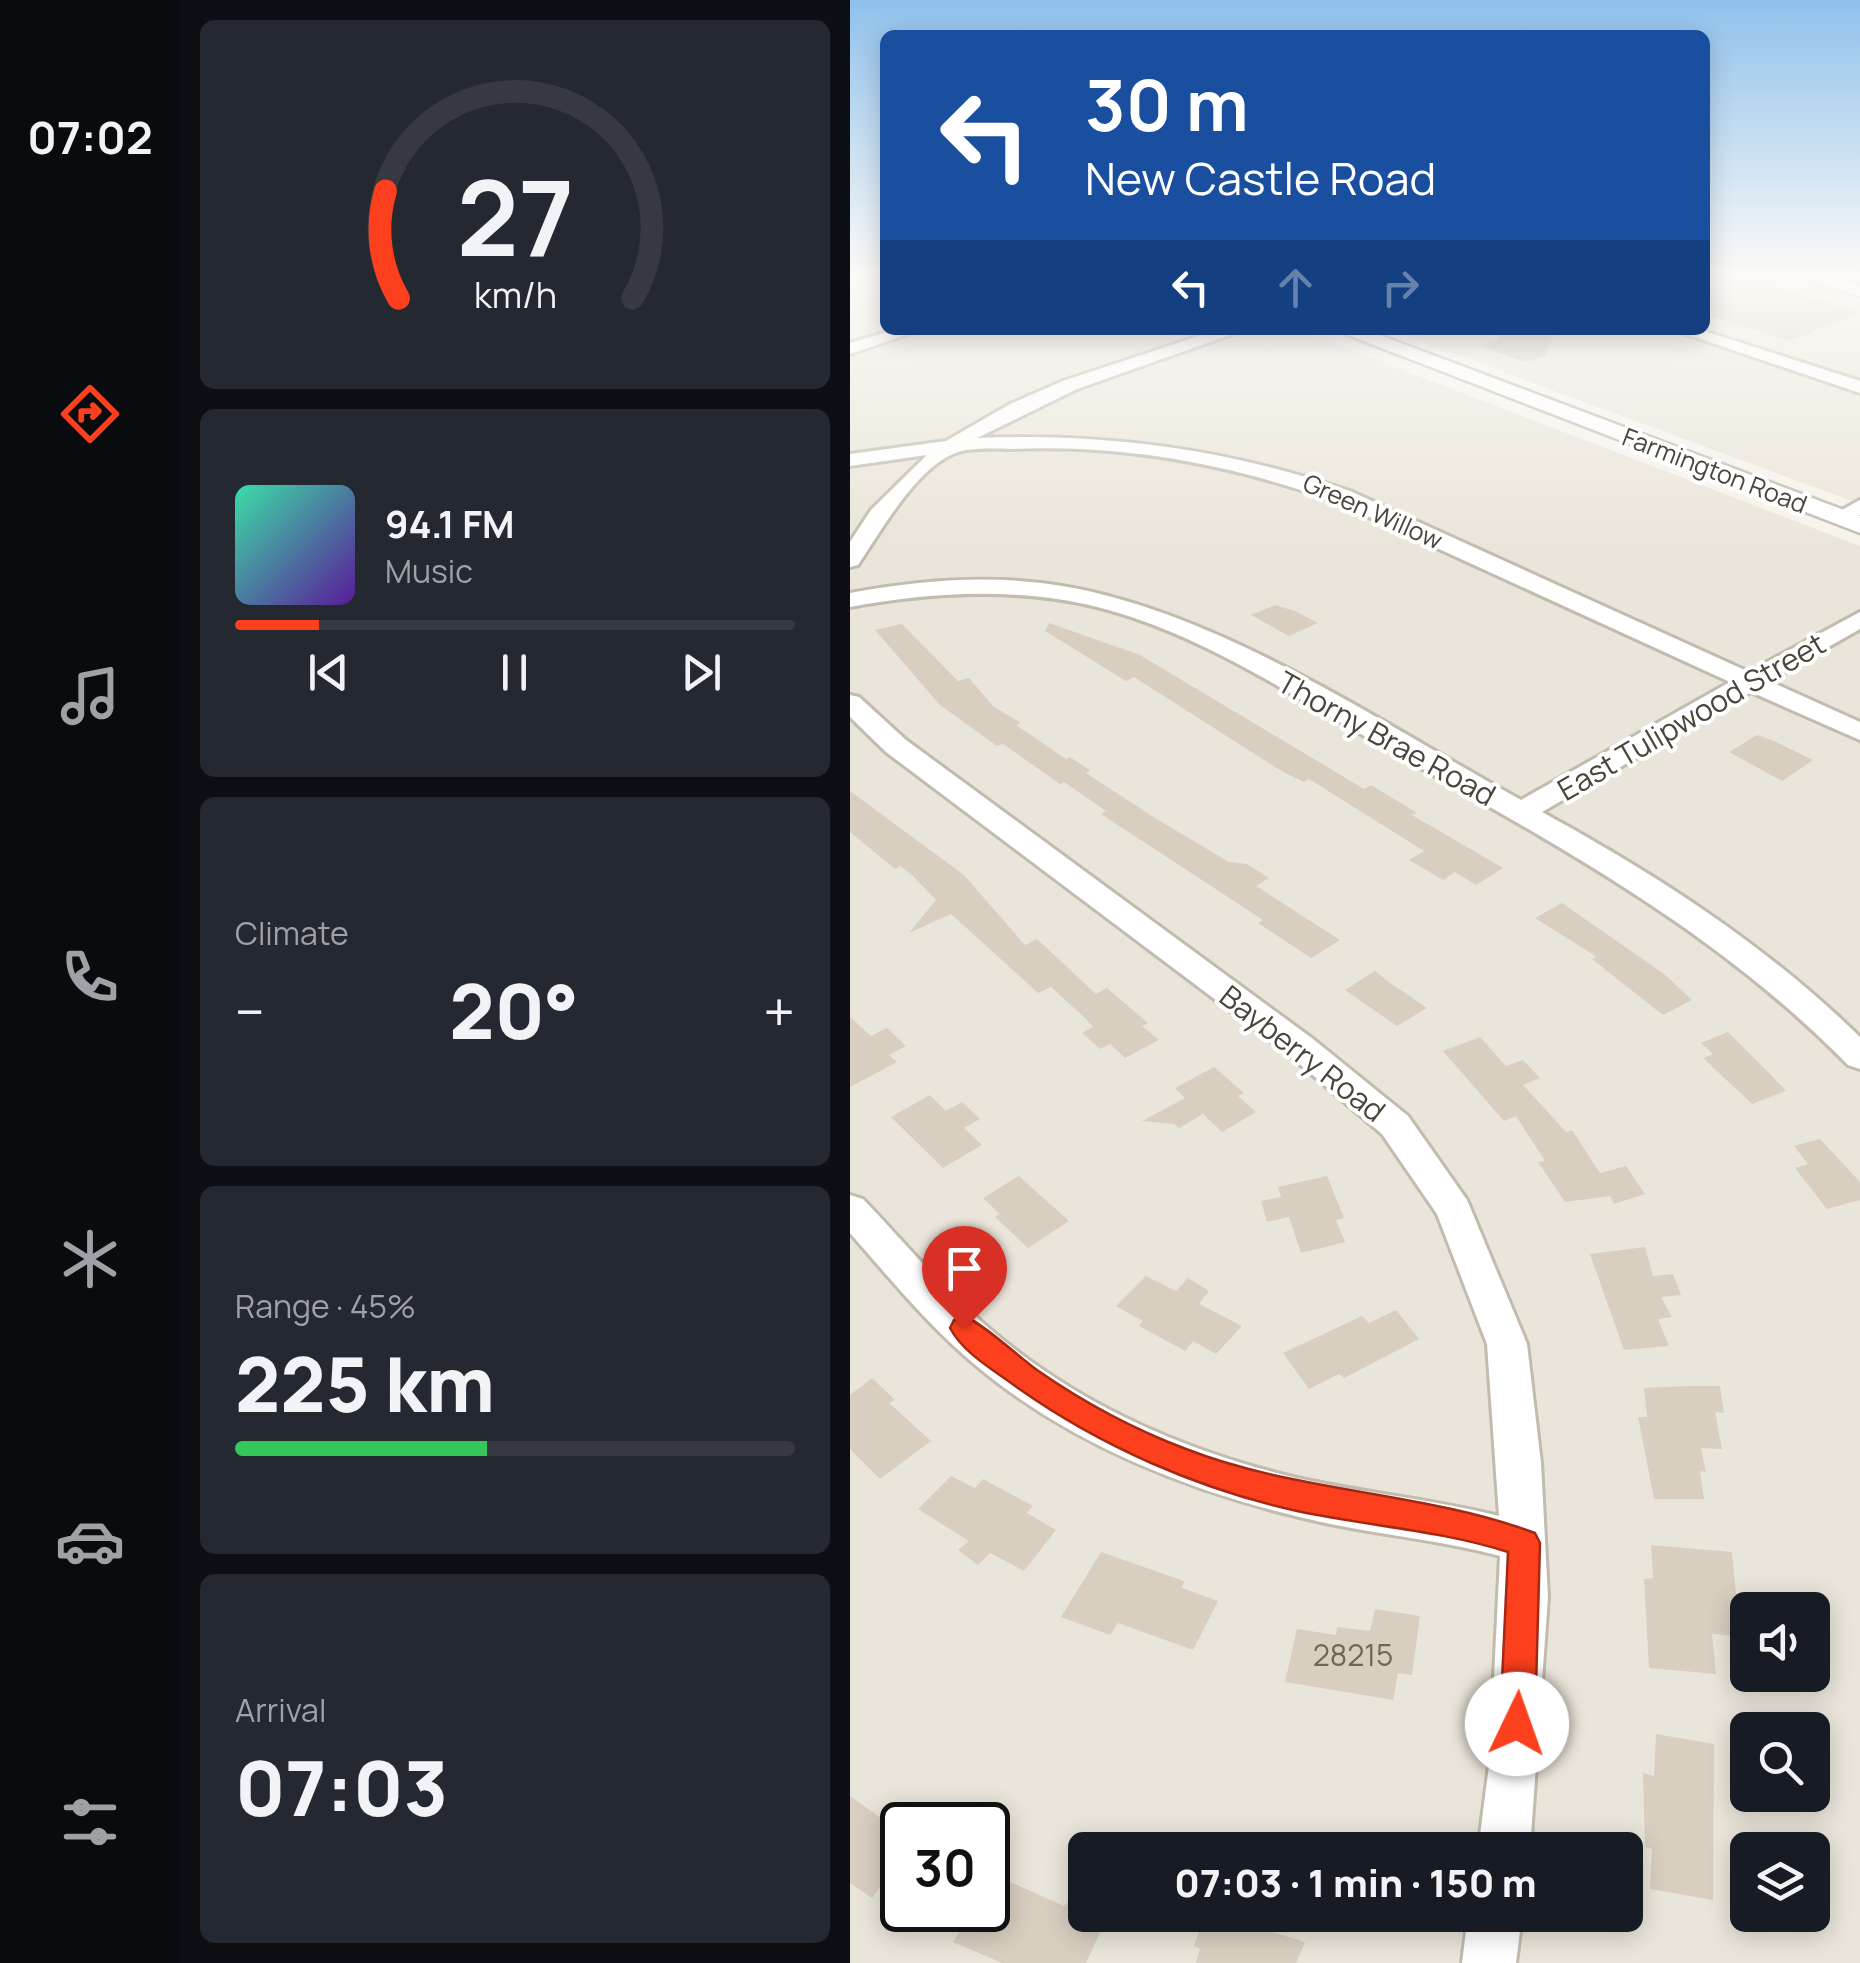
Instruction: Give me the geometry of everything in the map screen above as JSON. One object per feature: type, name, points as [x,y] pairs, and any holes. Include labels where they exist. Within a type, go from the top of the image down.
[{"type":"street","points":[[850,560],[882,510],[915,473],[949,445],[1068,384],[1128,365]]},
{"type":"street","name":"Farmington Road","points":[[1440,365],[1853,517]]},
{"type":"street","points":[[1789,365],[1860,388]]},
{"type":"street","name":"Green Willow","points":[[850,460],[949,445],[1049,440],[1140,444],[1216,455],[1287,474],[1860,732]]},
{"type":"street","name":"Thorny Brae Road","points":[[850,600],[896,590],[1028,587],[1133,607],[1256,666],[1521,812],[1678,906],[1820,1014],[1860,1057]]},
{"type":"street","name":"East Tulipwood Street","points":[[1521,812],[1860,619]]},
{"type":"street","name":"Bayberry Road","points":[[850,703],[896,746],[1301,1047],[1394,1126],[1454,1210],[1507,1344],[1524,1543],[1515,1758],[1506,1832]]},
{"type":"street","points":[[850,1209],[982,1346],[1049,1394],[1121,1436],[1182,1462],[1295,1497],[1474,1527],[1524,1543]]},
{"type":"street","points":[[1490,1963],[1494,1932]]},
{"type":"shaded area","points":[[850,365],[1389,365],[1860,546],[1860,1963],[850,1963]]},
{"type":"shaded area","points":[[1483,365],[1860,365],[1860,504]]},
{"type":"building","points":[[1275,605],[1318,623],[1289,636],[1251,615]]},
{"type":"building","points":[[1049,623],[1140,655],[1364,789],[1371,785],[1417,813],[1412,815],[1503,868],[1476,885],[1455,872],[1443,880],[1409,860],[1424,851],[1309,779],[1304,782],[1283,772],[1134,677],[1126,681],[1045,631]]},
{"type":"building","points":[[902,624],[958,681],[969,678],[993,706],[1021,723],[1016,725],[1066,759],[1070,757],[1090,770],[1086,773],[1155,818],[1229,862],[1247,864],[1269,878],[1256,886],[1340,940],[1311,958],[1258,923],[1263,920],[1101,814],[1106,811],[1064,782],[1060,784],[1003,744],[997,746],[940,705],[875,630]]},
{"type":"building","points":[[1757,735],[1813,760],[1782,781],[1729,752]]},
{"type":"building","points":[[850,791],[964,875],[1025,945],[1037,939],[1096,994],[1107,988],[1148,1023],[1142,1026],[1159,1040],[1125,1058],[1110,1044],[1100,1049],[1082,1033],[1093,1027],[1051,987],[1038,993],[951,914],[909,933],[936,900],[910,873],[900,866],[895,869],[850,832]]},
{"type":"building","points":[[1562,903],[1664,974],[1692,1000],[1663,1015],[1592,959],[1597,957],[1535,918]]},
{"type":"building","points":[[1375,971],[1427,1008],[1397,1026],[1345,990]]},
{"type":"building","points":[[850,1017],[871,1036],[887,1028],[906,1046],[889,1055],[897,1062],[850,1087]]},
{"type":"building","points":[[1728,1032],[1786,1091],[1752,1104],[1703,1058],[1713,1054],[1701,1043]]},
{"type":"building","points":[[1480,1037],[1506,1066],[1523,1060],[1540,1078],[1523,1085],[1566,1132],[1572,1130],[1600,1173],[1626,1166],[1645,1194],[1614,1204],[1610,1196],[1565,1202],[1538,1162],[1545,1161],[1516,1116],[1504,1121],[1443,1051]]},
{"type":"building","points":[[1214,1067],[1244,1093],[1238,1096],[1256,1112],[1222,1132],[1203,1114],[1179,1128],[1174,1124],[1142,1121],[1185,1098],[1175,1088]]},
{"type":"building","points":[[930,1095],[946,1111],[962,1102],[980,1119],[964,1128],[982,1145],[943,1168],[891,1117]]},
{"type":"building","points":[[1820,1139],[1860,1182],[1860,1200],[1827,1209],[1795,1168],[1808,1164],[1794,1146]]},
{"type":"building","points":[[1019,1176],[1069,1221],[1028,1248],[995,1217],[1000,1214],[983,1198]]},
{"type":"building","points":[[1327,1176],[1344,1218],[1336,1220],[1345,1242],[1301,1253],[1289,1217],[1267,1222],[1261,1201],[1281,1197],[1278,1187]]},
{"type":"building","points":[[1645,1247],[1653,1276],[1673,1274],[1681,1295],[1661,1297],[1672,1317],[1658,1319],[1669,1346],[1624,1350],[1590,1254]]},
{"type":"building","points":[[1146,1276],[1176,1291],[1188,1278],[1209,1291],[1199,1304],[1242,1326],[1216,1354],[1193,1341],[1185,1351],[1139,1326],[1143,1321],[1116,1306]]},
{"type":"building","points":[[1396,1310],[1419,1339],[1344,1378],[1339,1374],[1309,1389],[1283,1353],[1362,1316],[1369,1323]]},
{"type":"building","points":[[872,1378],[895,1400],[889,1403],[931,1441],[880,1479],[850,1449],[850,1395]]},
{"type":"building","points":[[1720,1386],[1724,1413],[1715,1412],[1722,1449],[1701,1448],[1706,1472],[1700,1471],[1704,1499],[1654,1499],[1638,1417],[1647,1417],[1644,1388]]},
{"type":"building","points":[[951,1476],[975,1488],[983,1479],[1033,1506],[1027,1513],[1056,1530],[1024,1571],[990,1553],[978,1565],[958,1550],[969,1541],[918,1509]]},
{"type":"building","points":[[1651,1545],[1732,1552],[1736,1592],[1730,1592],[1730,1635],[1712,1634],[1716,1674],[1649,1668],[1644,1579],[1653,1578]]},
{"type":"building","points":[[1101,1552],[1184,1581],[1182,1588],[1218,1601],[1193,1650],[1118,1623],[1110,1635],[1061,1617]]},
{"type":"building","points":[[1375,1609],[1420,1616],[1412,1675],[1398,1673],[1393,1700],[1285,1682],[1297,1629],[1336,1635],[1337,1627],[1370,1631]]},
{"type":"building","points":[[1656,1734],[1714,1744],[1713,1900],[1650,1889],[1652,1849],[1645,1847],[1643,1773],[1654,1776]]},
{"type":"building","points":[[850,1796],[880,1817],[880,1887],[872,1898],[850,1883]]},
{"type":"building","points":[[1010,1882],[1064,1906],[1068,1902],[1068,1932],[1100,1932],[1086,1963],[1002,1963],[953,1942],[960,1932],[1010,1932]]},
{"type":"building","points":[[1199,1932],[1272,1932],[1305,1942],[1296,1963],[1196,1963],[1200,1949],[1194,1946]]},
{"type":"route","points":[[964,1328],[982,1346],[1049,1394],[1121,1436],[1182,1462],[1295,1497],[1474,1527],[1524,1543],[1525,1597],[1517,1724]]}]
